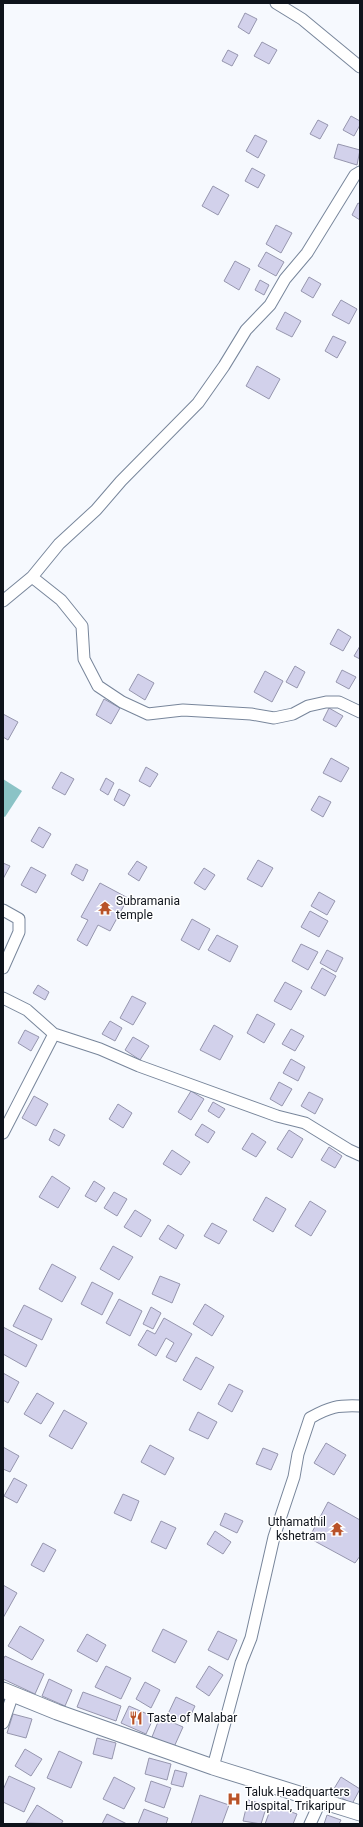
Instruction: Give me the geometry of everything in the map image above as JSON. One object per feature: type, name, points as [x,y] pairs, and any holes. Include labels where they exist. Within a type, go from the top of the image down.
[{"type":"main road","points":[[8,1692],[57,1712],[213,1767],[360,1813]]},
{"type":"street","points":[[276,3],[302,18],[360,67]]},
{"type":"street","points":[[3,601],[32,577],[59,544],[96,510],[121,481],[198,403],[246,330],[270,305],[285,279],[307,253],[335,210],[355,175],[360,172]]},
{"type":"street","points":[[32,577],[61,600],[82,626],[84,660],[98,686],[122,702],[148,714],[183,710],[251,714],[274,718],[293,714],[308,706],[326,702],[339,702],[360,712]]},
{"type":"street","points":[[3,910],[19,919],[19,932],[3,968]]},
{"type":"street","points":[[3,998],[27,1010],[54,1034],[100,1049],[139,1066],[277,1116],[305,1123],[349,1150],[360,1155]]},
{"type":"street","points":[[3,1133],[54,1034]]},
{"type":"street","points":[[213,1767],[241,1663],[251,1638],[274,1537],[294,1477],[298,1454],[310,1418],[321,1411],[339,1405],[360,1406]]},
{"type":"street","points":[[3,1723],[8,1692]]},
{"type":"street","points":[[310,1824],[321,1800]]},
{"type":"water","points":[[3,779],[22,791],[5,817],[3,816]]},
{"type":"building","points":[[245,13],[257,19],[249,34],[238,27]]},
{"type":"building","points":[[262,42],[277,50],[269,64],[254,56]]},
{"type":"building","points":[[228,50],[238,55],[232,66],[222,61]]},
{"type":"building","points":[[351,116],[360,121],[360,125],[354,136],[343,130]]},
{"type":"building","points":[[318,120],[328,125],[320,139],[310,134]]},
{"type":"building","points":[[255,135],[267,141],[258,158],[246,151]]},
{"type":"building","points":[[338,144],[360,150],[357,165],[334,158]]},
{"type":"building","points":[[252,168],[265,175],[258,188],[245,181]]},
{"type":"building","points":[[213,186],[229,195],[218,215],[202,206]]},
{"type":"building","points":[[358,203],[360,204],[360,220],[352,215]]},
{"type":"building","points":[[276,225],[292,233],[281,253],[266,244]]},
{"type":"building","points":[[266,252],[284,262],[276,276],[258,266]]},
{"type":"building","points":[[235,261],[250,269],[239,290],[224,281]]},
{"type":"building","points":[[309,277],[321,284],[313,298],[301,291]]},
{"type":"building","points":[[260,280],[269,285],[264,295],[255,290]]},
{"type":"building","points":[[341,300],[357,309],[349,324],[332,315]]},
{"type":"building","points":[[285,312],[301,321],[292,337],[276,329]]},
{"type":"building","points":[[333,336],[346,342],[337,358],[325,351]]},
{"type":"building","points":[[257,366],[280,379],[269,399],[246,386]]},
{"type":"building","points":[[338,629],[351,637],[343,651],[330,644]]},
{"type":"building","points":[[360,646],[360,659],[354,656]]},
{"type":"building","points":[[295,666],[305,672],[297,688],[286,682]]},
{"type":"building","points":[[342,670],[356,677],[349,689],[336,682]]},
{"type":"building","points":[[265,671],[283,681],[272,702],[254,692]]},
{"type":"building","points":[[138,674],[154,683],[145,700],[129,690]]},
{"type":"building","points":[[104,699],[120,708],[111,724],[96,715]]},
{"type":"building","points":[[329,708],[343,716],[336,727],[323,720]]},
{"type":"building","points":[[3,714],[18,722],[8,740],[3,737]]},
{"type":"building","points":[[331,758],[349,768],[341,782],[323,773]]},
{"type":"building","points":[[146,767],[158,774],[150,787],[139,781]]},
{"type":"building","points":[[61,772],[74,779],[65,795],[52,788]]},
{"type":"building","points":[[106,778],[114,783],[108,795],[100,790]]},
{"type":"building","points":[[119,789],[130,795],[124,806],[114,800]]},
{"type":"building","points":[[319,796],[331,802],[323,817],[311,810]]},
{"type":"building","points":[[39,827],[51,834],[43,848],[31,841]]},
{"type":"building","points":[[258,860],[273,868],[262,887],[247,879]]},
{"type":"building","points":[[137,861],[147,867],[139,881],[128,874]]},
{"type":"building","points":[[3,863],[10,866],[3,879]]},
{"type":"building","points":[[76,864],[88,870],[83,881],[71,874]]},
{"type":"building","points":[[31,867],[46,875],[36,893],[21,885]]},
{"type":"building","points":[[204,868],[215,875],[205,890],[194,883]]},
{"type":"building","name":"Subramania temple","points":[[100,883],[128,898],[110,931],[98,925],[87,946],[77,940],[88,920],[81,917]]},
{"type":"building","points":[[319,892],[335,901],[327,915],[311,906]]},
{"type":"building","points":[[310,911],[328,921],[319,937],[301,927]]},
{"type":"building","points":[[192,919],[210,929],[199,950],[181,940]]},
{"type":"building","points":[[217,935],[238,946],[230,962],[208,950]]},
{"type":"building","points":[[301,944],[318,952],[308,970],[292,961]]},
{"type":"building","points":[[327,950],[343,958],[336,972],[320,963]]},
{"type":"building","points":[[322,968],[336,976],[325,996],[311,988]]},
{"type":"building","points":[[285,982],[302,991],[291,1010],[274,1001]]},
{"type":"building","points":[[38,985],[49,992],[45,1000],[33,993]]},
{"type":"building","points":[[132,996],[146,1003],[133,1025],[120,1018]]},
{"type":"building","points":[[257,1014],[275,1024],[264,1043],[247,1033]]},
{"type":"building","points":[[110,1021],[122,1028],[115,1041],[102,1034]]},
{"type":"building","points":[[214,1025],[233,1036],[220,1060],[200,1050]]},
{"type":"building","points":[[291,1029],[304,1036],[295,1051],[282,1044]]},
{"type":"building","points":[[25,1030],[39,1037],[31,1051],[18,1043]]},
{"type":"building","points":[[133,1037],[149,1046],[140,1060],[125,1050]]},
{"type":"building","points":[[291,1059],[305,1067],[298,1081],[283,1073]]},
{"type":"building","points":[[279,1082],[292,1089],[282,1106],[270,1099]]},
{"type":"building","points":[[191,1091],[204,1099],[191,1120],[178,1112]]},
{"type":"building","points":[[309,1092],[323,1099],[315,1114],[301,1106]]},
{"type":"building","points":[[34,1096],[48,1104],[36,1126],[22,1118]]},
{"type":"building","points":[[213,1102],[225,1109],[219,1118],[208,1111]]},
{"type":"building","points":[[118,1104],[132,1113],[123,1128],[109,1119]]},
{"type":"building","points":[[202,1124],[215,1132],[208,1143],[195,1135]]},
{"type":"building","points":[[54,1129],[65,1135],[59,1146],[49,1140]]},
{"type":"building","points":[[289,1130],[303,1139],[292,1158],[277,1149]]},
{"type":"building","points":[[252,1133],[266,1142],[256,1157],[242,1149]]},
{"type":"building","points":[[329,1147],[342,1156],[335,1168],[321,1160]]},
{"type":"building","points":[[172,1150],[190,1162],[181,1175],[163,1164]]},
{"type":"building","points":[[52,1176],[70,1188],[58,1208],[39,1197]]},
{"type":"building","points":[[94,1181],[105,1188],[96,1202],[85,1196]]},
{"type":"building","points":[[114,1192],[127,1199],[117,1216],[104,1208]]},
{"type":"building","points":[[266,1197],[286,1209],[273,1232],[253,1220]]},
{"type":"building","points":[[310,1201],[326,1211],[311,1236],[295,1226]]},
{"type":"building","points":[[135,1210],[151,1220],[141,1237],[124,1227]]},
{"type":"building","points":[[212,1223],[227,1231],[219,1244],[204,1236]]},
{"type":"building","points":[[168,1225],[184,1235],[176,1249],[159,1239]]},
{"type":"building","points":[[113,1246],[133,1257],[119,1280],[100,1269]]},
{"type":"building","points":[[52,1264],[76,1277],[62,1302],[39,1289]]},
{"type":"building","points":[[160,1276],[180,1284],[172,1303],[152,1294]]},
{"type":"building","points":[[92,1282],[113,1293],[102,1315],[81,1304]]},
{"type":"building","points":[[119,1299],[142,1311],[130,1336],[106,1323]]},
{"type":"building","points":[[205,1304],[224,1316],[212,1336],[193,1324]]},
{"type":"building","points":[[24,1305],[52,1319],[42,1340],[13,1326]]},
{"type":"building","points":[[151,1307],[161,1313],[153,1329],[143,1324]]},
{"type":"building","points":[[164,1318],[192,1334],[176,1362],[166,1357],[174,1343],[166,1338],[156,1356],[138,1345],[147,1330],[155,1334]]},
{"type":"building","points":[[3,1327],[37,1345],[26,1367],[3,1354]]},
{"type":"building","points":[[196,1357],[214,1367],[201,1390],[183,1380]]},
{"type":"building","points":[[3,1373],[19,1382],[8,1403],[3,1400]]},
{"type":"building","points":[[229,1384],[243,1391],[232,1412],[218,1404]]},
{"type":"building","points":[[37,1393],[54,1403],[41,1424],[24,1414]]},
{"type":"building","points":[[64,1410],[87,1423],[72,1449],[49,1436]]},
{"type":"building","points":[[198,1412],[217,1422],[208,1439],[189,1430]]},
{"type":"building","points":[[326,1443],[346,1455],[334,1475],[314,1463]]},
{"type":"building","points":[[150,1445],[174,1458],[165,1475],[141,1462]]},
{"type":"building","points":[[3,1447],[19,1456],[10,1472],[3,1469]]},
{"type":"building","points":[[263,1448],[278,1454],[271,1470],[256,1464]]},
{"type":"building","points":[[14,1478],[27,1485],[17,1503],[4,1496]]},
{"type":"building","points":[[123,1494],[139,1501],[131,1521],[114,1513]]},
{"type":"building","name":"Uthamathil kshetram","points":[[328,1502],[360,1520],[360,1556],[355,1563],[309,1538]]},
{"type":"building","points":[[225,1513],[243,1521],[237,1533],[220,1525]]},
{"type":"building","points":[[161,1521],[176,1528],[166,1549],[151,1542]]},
{"type":"building","points":[[215,1531],[231,1542],[223,1554],[207,1544]]},
{"type":"building","points":[[43,1543],[56,1550],[44,1572],[31,1565]]},
{"type":"building","points":[[3,1585],[17,1593],[3,1618]]},
{"type":"building","points":[[20,1626],[44,1640],[32,1660],[8,1646]]},
{"type":"building","points":[[163,1629],[187,1641],[175,1663],[152,1651]]},
{"type":"building","points":[[218,1631],[237,1640],[228,1660],[208,1650]]},
{"type":"building","points":[[87,1634],[106,1645],[97,1662],[77,1651]]},
{"type":"building","points":[[5,1656],[44,1674],[35,1694],[3,1679],[3,1660]]},
{"type":"building","points":[[106,1666],[131,1678],[121,1699],[95,1687]]},
{"type":"building","points":[[209,1666],[223,1675],[209,1696],[196,1687]]},
{"type":"building","points":[[49,1679],[72,1690],[65,1706],[42,1696]]},
{"type":"building","points":[[145,1682],[160,1690],[151,1708],[136,1699]]},
{"type":"building","points":[[83,1692],[121,1706],[116,1721],[77,1707]]},
{"type":"building","points":[[176,1697],[195,1706],[187,1723],[168,1714]]},
{"type":"building","points":[[129,1706],[154,1717],[146,1734],[121,1723]]},
{"type":"building","points":[[13,1714],[32,1719],[26,1738],[7,1733]]},
{"type":"building","points":[[160,1717],[183,1727],[174,1747],[152,1737]]},
{"type":"building","points":[[97,1738],[116,1743],[112,1759],[93,1754]]},
{"type":"building","points":[[25,1749],[42,1759],[31,1776],[15,1766]]},
{"type":"building","points":[[59,1751],[82,1762],[71,1788],[47,1778]]},
{"type":"building","points":[[149,1758],[171,1764],[167,1780],[145,1774]]},
{"type":"building","points":[[175,1770],[187,1773],[183,1787],[171,1784]]},
{"type":"building","points":[[9,1776],[35,1788],[24,1812],[3,1802],[3,1790]]},
{"type":"building","points":[[114,1777],[135,1788],[124,1809],[103,1799]]},
{"type":"building","points":[[341,1777],[360,1789],[352,1804],[332,1792]]},
{"type":"building","points":[[151,1781],[171,1788],[164,1808],[145,1801]]},
{"type":"building","points":[[200,1795],[229,1805],[222,1824],[191,1824]]},
{"type":"building","points":[[248,1800],[267,1805],[261,1824],[243,1821]]},
{"type":"building","points":[[37,1805],[63,1821],[61,1824],[26,1823]]},
{"type":"building","points":[[272,1805],[297,1814],[293,1824],[265,1824]]},
{"type":"building","points":[[144,1809],[168,1818],[166,1824],[138,1824]]},
{"type":"building","points":[[107,1814],[127,1824],[102,1824]]},
{"type":"building","points":[[327,1815],[341,1820],[339,1824],[324,1824]]},
{"type":"place","name":"Subramania temple","points":[[105,908]]},
{"type":"place","name":"Uthamathil kshetram","points":[[337,1529]]},
{"type":"place","name":"Taste of Malabar","points":[[136,1718]]},
{"type":"place","name":"Taluk Headquarters Hospital, Trikaripur","points":[[234,1799]]}]
